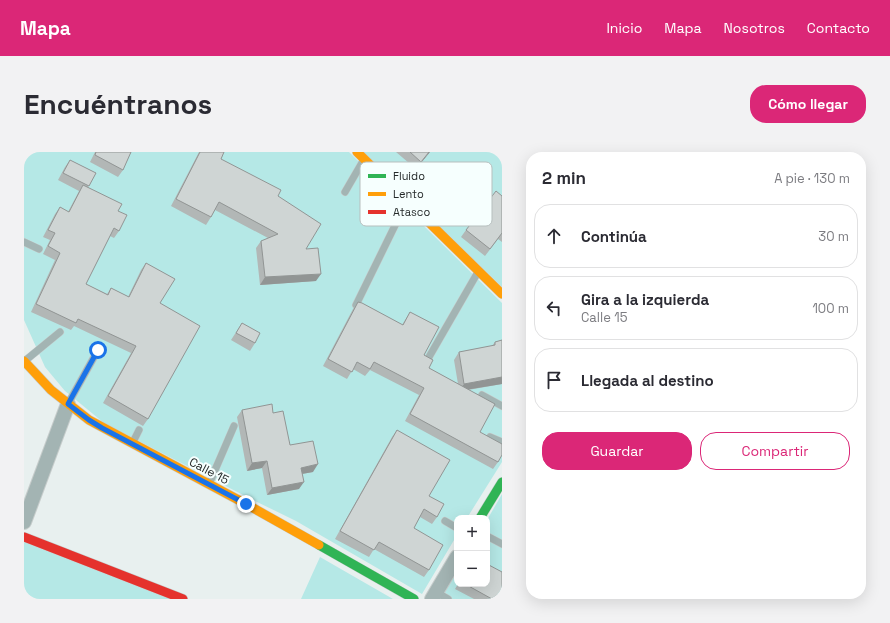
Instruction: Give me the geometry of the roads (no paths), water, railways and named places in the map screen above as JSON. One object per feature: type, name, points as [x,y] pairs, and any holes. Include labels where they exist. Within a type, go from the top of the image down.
[{"type":"street","points":[[357,152],[367,162]]},
{"type":"street","points":[[432,226],[502,294]]},
{"type":"street","name":"Calle 15","points":[[24,362],[51,390],[89,420],[246,504],[414,599]]},
{"type":"street","points":[[24,522],[68,404]]},
{"type":"street","points":[[482,515],[502,482]]},
{"type":"street","points":[[24,538],[184,599]]},
{"type":"street","points":[[434,596],[454,562]]},
{"type":"lane","points":[[345,192],[360,166]]},
{"type":"lane","points":[[356,305],[395,226]]},
{"type":"lane","points":[[24,242],[39,249]]},
{"type":"lane","points":[[429,357],[478,271]]},
{"type":"lane","points":[[24,362],[60,332]]},
{"type":"lane","points":[[68,404],[98,350]]},
{"type":"lane","points":[[482,395],[502,406]]},
{"type":"lane","points":[[209,484],[234,426]]},
{"type":"lane","points":[[132,444],[139,430]]},
{"type":"lane","points":[[490,437],[502,442]]},
{"type":"lane","points":[[493,496],[502,501]]},
{"type":"lane","points":[[445,521],[454,526]]},
{"type":"lane","points":[[490,538],[502,544]]},
{"type":"lane","points":[[434,596],[448,599]]}]
